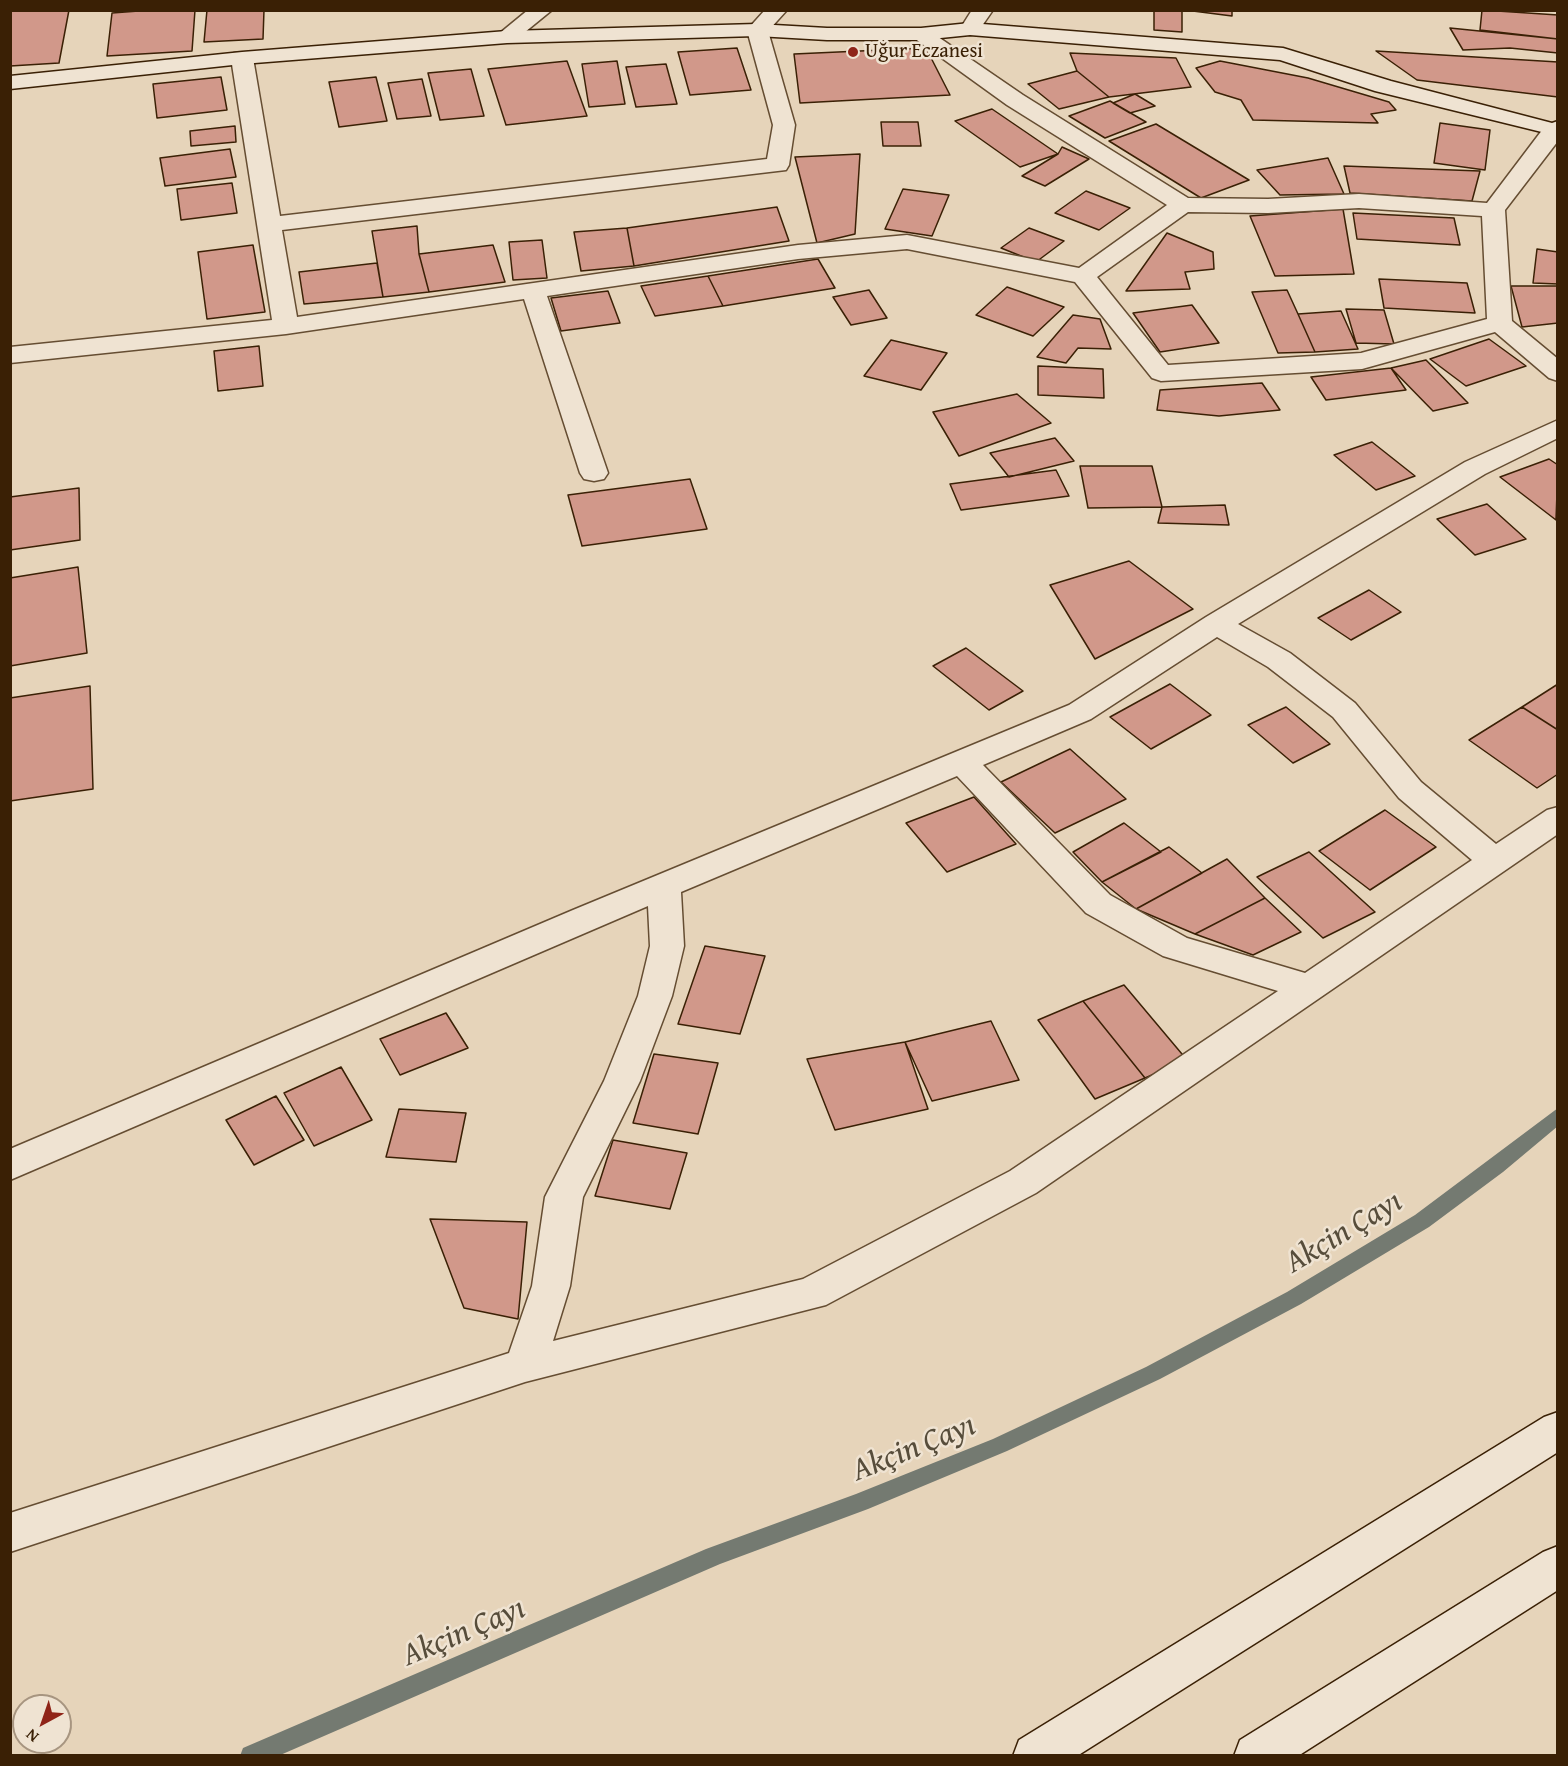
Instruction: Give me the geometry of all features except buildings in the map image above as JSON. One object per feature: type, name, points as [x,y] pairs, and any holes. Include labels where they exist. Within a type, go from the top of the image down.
[{"type":"street","points":[[507,38],[542,10]]},
{"type":"street","points":[[757,30],[777,10]]},
{"type":"street","points":[[970,29],[983,10]]},
{"type":"street","points":[[10,83],[242,58],[507,38],[757,30],[827,34],[921,34],[970,29],[1208,46],[1283,54],[1383,86],[1556,129],[1494,210],[1500,323],[1557,373]]},
{"type":"street","points":[[269,224],[778,165],[784,125],[757,30]]},
{"type":"street","points":[[921,34],[1015,100],[1183,205],[1268,206],[1359,201],[1494,210]]},
{"type":"street","points":[[242,58],[286,326]]},
{"type":"street","points":[[1083,276],[1183,205]]},
{"type":"street","points":[[10,355],[286,326],[798,252],[908,242],[1083,276],[1161,373],[1362,362],[1500,323]]},
{"type":"street","points":[[533,290],[594,473]]},
{"type":"street","points":[[10,1165],[585,919],[664,888],[1080,712],[1216,624],[1475,468],[1557,428]]},
{"type":"street","points":[[1216,624],[1278,660],[1344,710],[1410,790],[1495,862]]},
{"type":"street","points":[[963,762],[1098,904],[1175,947],[1308,987]]},
{"type":"street","points":[[10,1533],[525,1365],[812,1293],[1023,1182],[1557,818]]},
{"type":"street","points":[[525,1365],[551,1286],[564,1197],[622,1081],[655,996],[667,946],[664,888]]},
{"type":"street","points":[[1035,1755],[1557,1430]]},
{"type":"street","points":[[1256,1755],[1557,1566]]},
{"type":"waterway","name":"Akçin Çayı","points":[[251,1756],[714,1556],[861,1502],[1000,1445],[1153,1373],[1294,1298],[1422,1221],[1496,1167],[1558,1115]]},
{"type":"place","name":"Uğur Eczanesi","points":[[853,52]]}]
